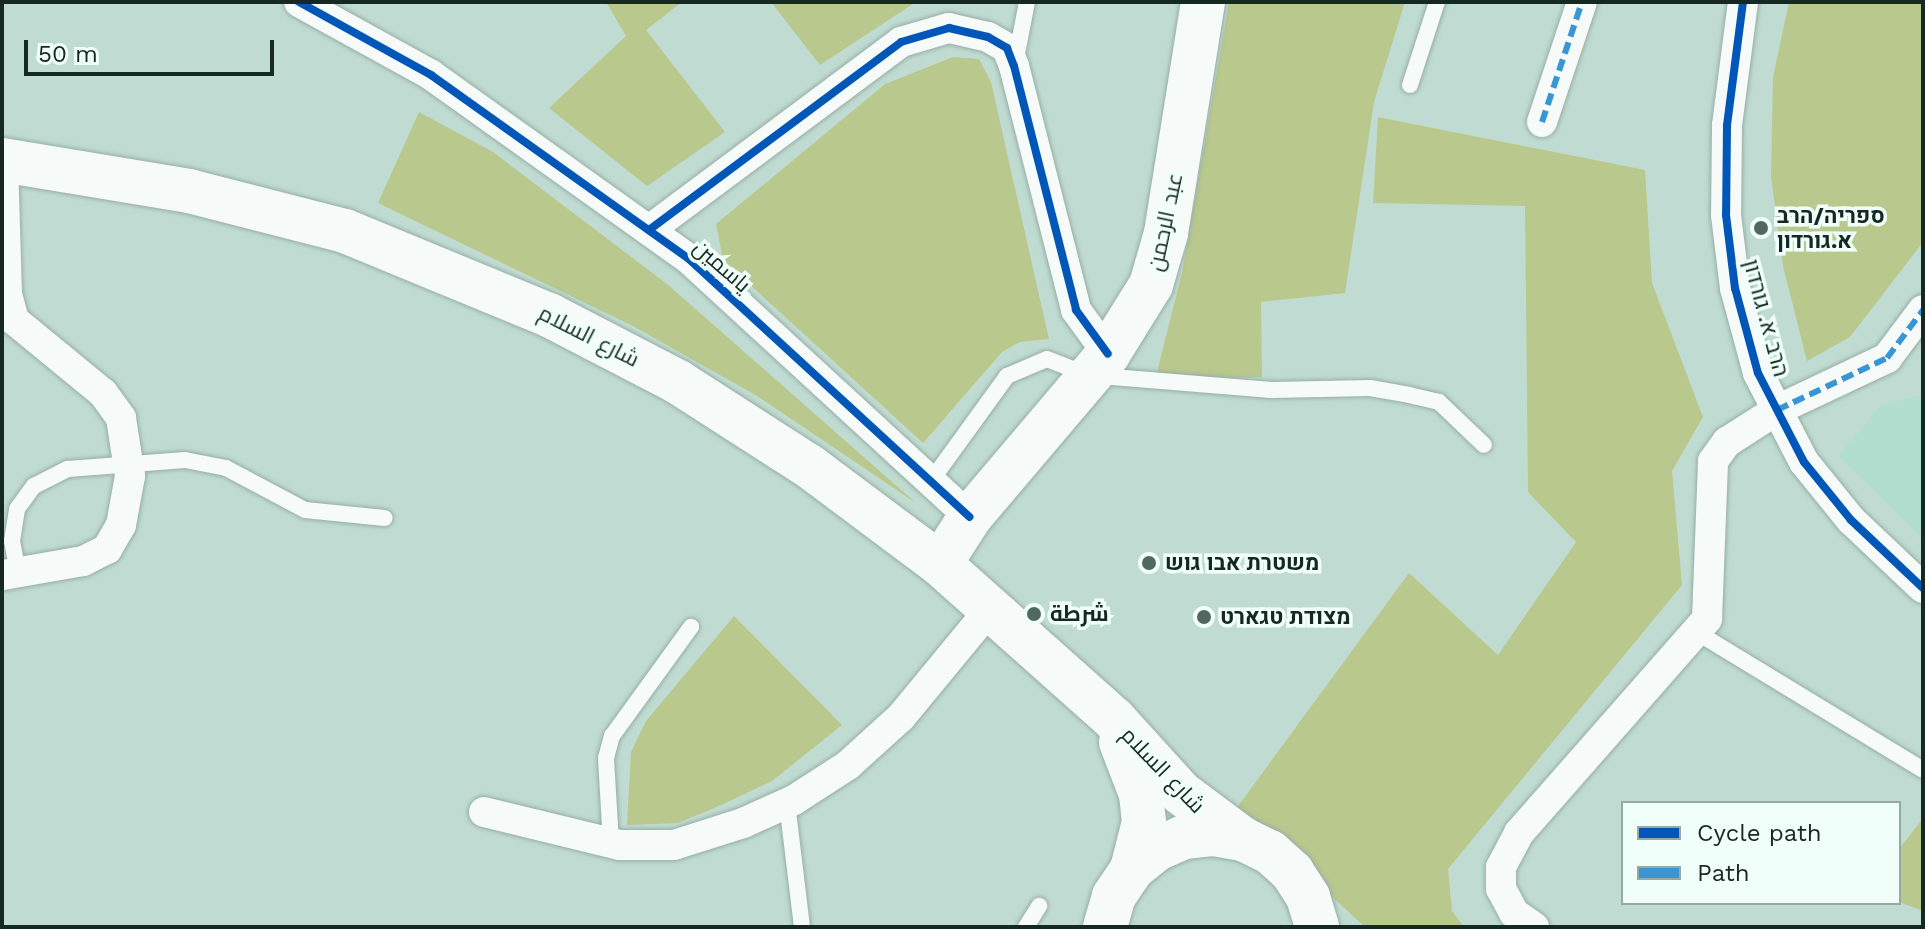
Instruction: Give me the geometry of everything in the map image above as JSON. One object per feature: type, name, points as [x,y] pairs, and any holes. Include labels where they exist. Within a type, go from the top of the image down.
[{"type":"main road","name":"عبد الرحمن","points":[[940,564],[970,517],[1098,364],[1159,261],[1203,2]]},
{"type":"main road","name":"شارع السلام","points":[[2,160],[189,191],[287,216],[393,249],[481,285],[678,382],[809,466],[940,564],[1086,696],[1181,793],[1243,839],[1281,862],[1318,917]]},
{"type":"main road","name":"شارع السلام","points":[[1086,696],[1123,745],[1141,794],[1142,842],[1132,869]]},
{"type":"main road","points":[[1105,927],[1114,896],[1132,869],[1157,849],[1184,837],[1214,834],[1243,839]]},
{"type":"street","name":"ياسمين","points":[[299,2],[431,75],[689,259],[970,517]]},
{"type":"street","points":[[1542,122],[1582,2]]},
{"type":"street","name":"הרב א. גורדון","points":[[1743,2],[1727,126],[1726,215],[1735,288],[1758,373],[1804,462],[1851,520],[1923,588]]},
{"type":"street","points":[[649,230],[901,42],[949,28],[988,37],[1007,48],[1014,66],[1076,310],[1098,364]]},
{"type":"street","points":[[2,160],[7,294],[14,320],[103,393],[121,418],[127,461],[121,525],[107,549],[83,561],[11,574]]},
{"type":"street","points":[[1534,927],[1514,913],[1501,889],[1501,867],[1519,833],[1698,633],[1707,619],[1713,461],[1727,442],[1777,410],[1887,358],[1923,310]]},
{"type":"street","points":[[484,812],[611,843],[674,845],[787,803],[848,765],[901,717],[990,609]]},
{"type":"lane","points":[[1014,66],[1027,2]]},
{"type":"lane","points":[[1410,85],[1437,2]]},
{"type":"lane","points":[[931,481],[1007,376],[1047,359],[1271,390],[1370,388],[1439,402],[1484,445]]},
{"type":"lane","points":[[11,574],[13,522],[34,486],[68,469],[127,461],[185,460],[226,468],[305,510],[385,518]]},
{"type":"lane","points":[[611,843],[606,758],[612,736],[691,627]]},
{"type":"lane","points":[[1698,633],[1923,770]]},
{"type":"lane","points":[[787,803],[802,927]]},
{"type":"lane","points":[[1026,927],[1039,906]]},
{"type":"shaded area","points":[[1917,396],[1923,399],[1923,539],[1839,456],[1881,405]]},
{"type":"green space","points":[[606,2],[682,2],[646,30],[725,132],[647,186],[549,108],[626,36]]},
{"type":"green space","points":[[771,2],[916,2],[820,65]]},
{"type":"green space","points":[[1229,2],[1405,2],[1374,102],[1345,293],[1261,302],[1262,377],[1155,380],[1182,273]]},
{"type":"green space","points":[[1789,2],[1923,2],[1923,242],[1850,337],[1807,361],[1783,266],[1771,176],[1773,77]]},
{"type":"green space","points":[[953,57],[979,59],[991,82],[1049,339],[1020,342],[1002,352],[923,443],[723,260],[716,224],[885,84]]},
{"type":"green space","points":[[419,112],[493,152],[667,284],[916,503],[757,396],[633,326],[378,203]]},
{"type":"green space","points":[[1378,117],[1645,170],[1652,283],[1703,417],[1672,471],[1682,585],[1448,869],[1452,911],[1464,927],[1365,927],[1236,809],[1409,573],[1498,655],[1576,542],[1528,492],[1525,206],[1373,203]]},
{"type":"green space","points":[[734,616],[842,725],[772,781],[719,806],[678,823],[627,825],[631,752],[646,721]]},
{"type":"green space","points":[[1923,822],[1923,911],[1901,903],[1901,846]]},
{"type":"marked path","points":[[1542,122],[1582,2]]},
{"type":"marked path","points":[[1777,410],[1887,358],[1923,310]]},
{"type":"cycle path","points":[[299,2],[431,75],[689,259],[970,517]]},
{"type":"cycle path","points":[[1743,2],[1727,126],[1726,215],[1735,288],[1758,373],[1804,462],[1851,520],[1923,588]]},
{"type":"cycle path","points":[[649,230],[901,42],[949,28],[988,37],[1007,48],[1014,66],[1076,310],[1108,354]]},
{"type":"place","name":"ספריה/הרב א.גורדון","points":[[1761,228]]},
{"type":"place","name":"משטרת אבו גוש","points":[[1149,563]]},
{"type":"place","name":"شرطة","points":[[1034,614]]},
{"type":"place","name":"מצודת טגארט","points":[[1204,617]]}]
